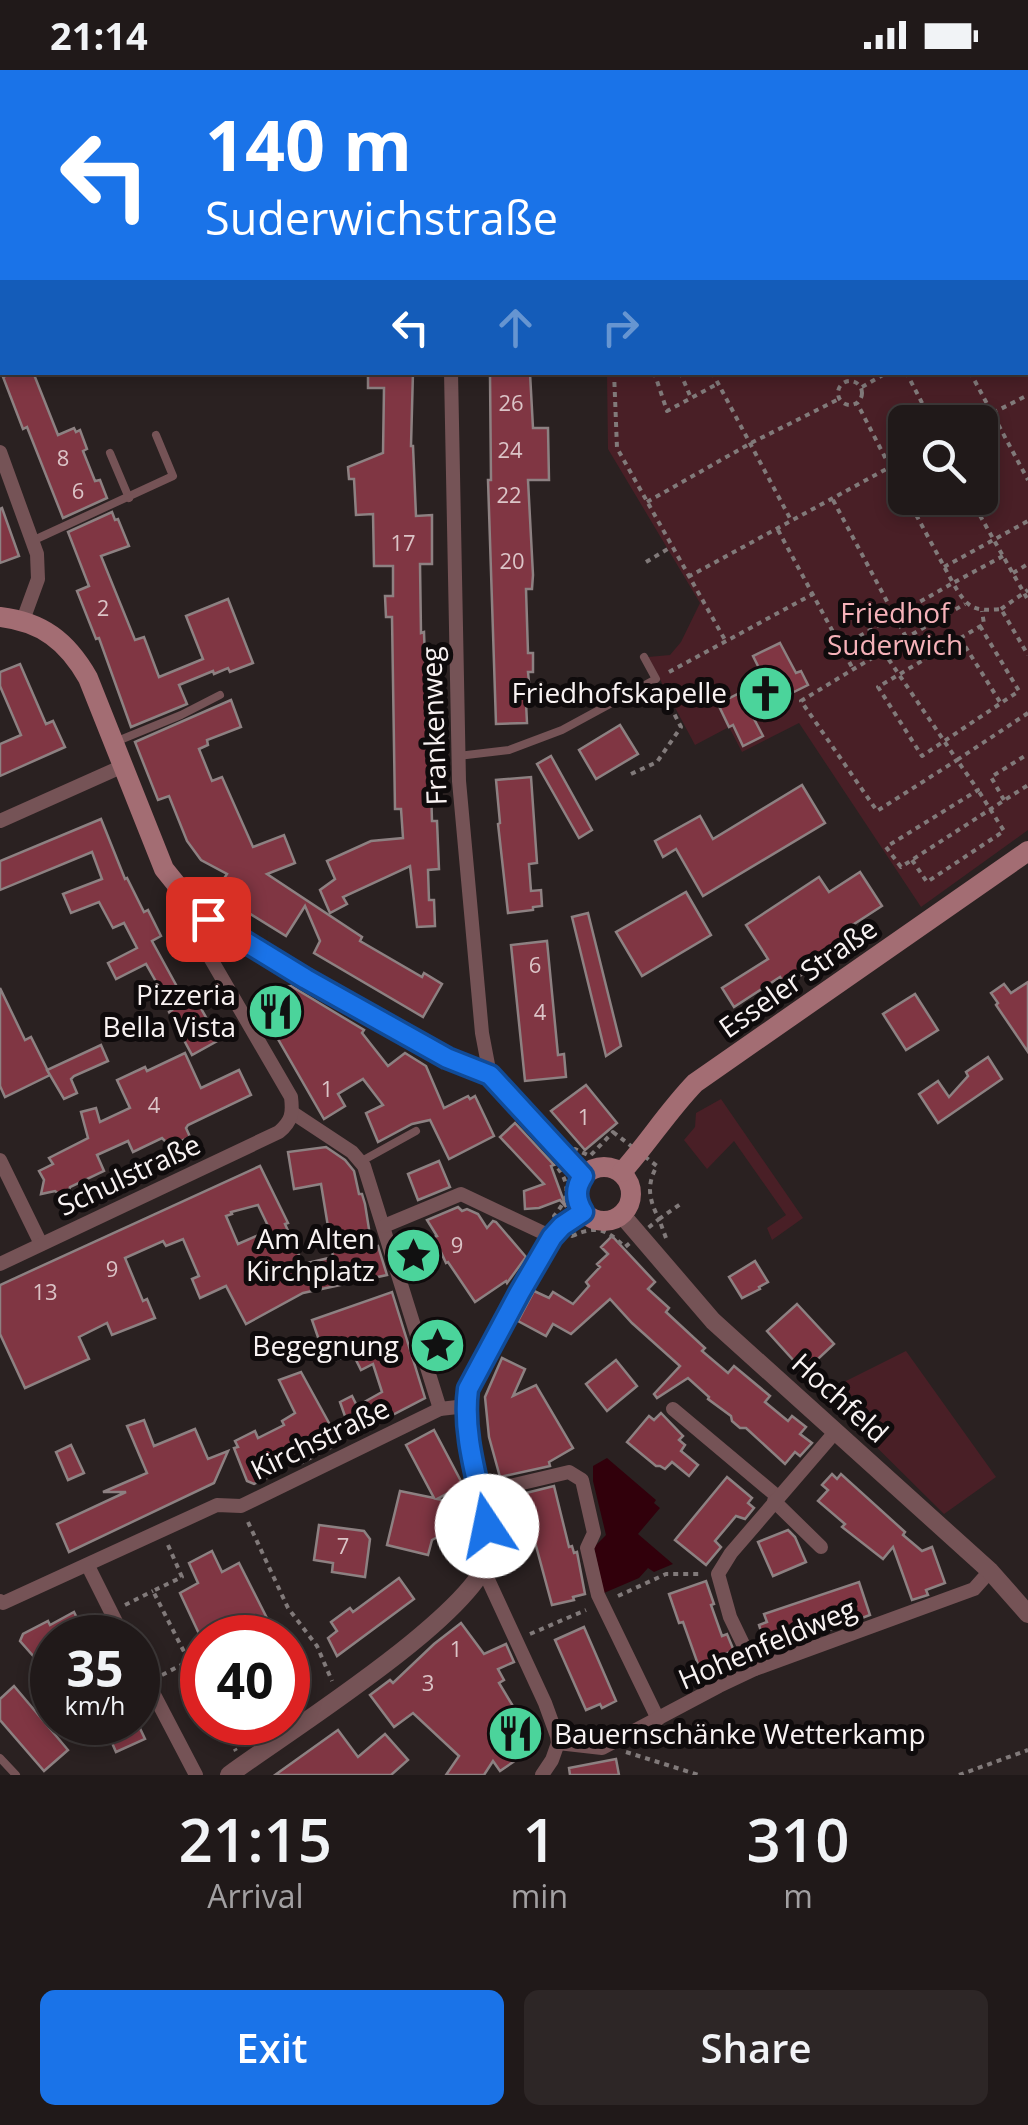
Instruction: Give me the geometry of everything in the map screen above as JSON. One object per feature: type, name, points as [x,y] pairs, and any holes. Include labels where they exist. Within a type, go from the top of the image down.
[{"type":"main road","points":[[0,617],[23,620],[47,632],[78,662],[88,678],[164,869],[192,905],[208,919],[306,979],[447,1058],[490,1075],[583,1176]]},
{"type":"main road","name":"Esseler Straße","points":[[622,1172],[670,1110],[696,1084],[1028,851]]},
{"type":"main road","points":[[601,1166],[622,1172],[632,1193],[622,1214],[602,1221],[583,1212],[577,1198],[583,1176],[601,1166]]},
{"type":"street","name":"Frankenweg","points":[[451,375],[458,756],[482,1033],[490,1075]]},
{"type":"street","points":[[0,452],[36,554],[38,580],[23,620]]},
{"type":"street","points":[[0,821],[123,766]]},
{"type":"street","points":[[208,919],[208,954],[291,1097],[292,1113],[352,1152],[360,1162],[384,1226],[440,1409]]},
{"type":"street","name":"Schulstraße","points":[[0,1264],[279,1132],[290,1123],[292,1113]]},
{"type":"street","points":[[0,1160],[41,1244]]},
{"type":"street","points":[[384,1226],[461,1194],[552,1237]]},
{"type":"street","points":[[236,1770],[399,1653],[464,1597],[484,1571],[492,1548],[468,1432],[468,1389],[552,1237],[583,1212]]},
{"type":"street","name":"Hochfeld","points":[[622,1214],[713,1320],[990,1570],[1028,1614]]},
{"type":"street","name":"Kirchstraße","points":[[1,1602],[217,1505],[241,1506],[440,1409],[466,1406]]},
{"type":"street","points":[[672,1409],[776,1499],[821,1548]]},
{"type":"street","points":[[755,1669],[730,1617],[718,1574],[731,1553],[836,1431]]},
{"type":"street","points":[[480,1494],[569,1472],[582,1480],[594,1533],[587,1548],[601,1603],[658,1719]]},
{"type":"street","points":[[88,1566],[112,1615]]},
{"type":"street","name":"Hohenfeldweg","points":[[602,1748],[755,1669],[974,1589],[990,1570]]},
{"type":"street","points":[[484,1571],[545,1703],[558,1743],[542,1775]]},
{"type":"street","points":[[160,1706],[196,1775]]},
{"type":"street","points":[[558,1743],[602,1748]]},
{"type":"lane","points":[[32,541],[173,476],[156,434]]},
{"type":"lane","points":[[110,454],[129,498]]},
{"type":"lane","points":[[458,756],[509,750],[562,730],[656,679],[644,657]]},
{"type":"lane","points":[[114,743],[220,695]]},
{"type":"lane","points":[[360,1162],[416,1131]]},
{"type":"lane","points":[[0,1758],[16,1775]]},
{"type":"path","points":[[614,375],[617,448],[725,640]]},
{"type":"path","points":[[655,375],[667,411],[717,384]]},
{"type":"path","points":[[681,375],[692,398]]},
{"type":"path","points":[[713,375],[792,522]]},
{"type":"path","points":[[841,375],[844,381]]},
{"type":"path","points":[[862,387],[883,375]]},
{"type":"path","points":[[908,375],[923,405]]},
{"type":"path","points":[[972,375],[988,405]]},
{"type":"path","points":[[844,381],[858,382],[862,387],[863,396],[857,404],[844,404],[840,399],[838,392],[844,381]]},
{"type":"path","points":[[998,410],[1028,395]]},
{"type":"path","points":[[648,502],[751,442],[840,399]]},
{"type":"path","points":[[857,404],[888,464]]},
{"type":"path","points":[[998,424],[1028,480]]},
{"type":"path","points":[[688,577],[888,469]]},
{"type":"path","points":[[833,500],[906,637]]},
{"type":"path","points":[[916,515],[965,604],[982,611],[1001,610],[1026,591]]},
{"type":"path","points":[[980,515],[1028,600]]},
{"type":"path","points":[[944,567],[1028,522]]},
{"type":"path","points":[[778,530],[854,669]]},
{"type":"path","points":[[646,562],[671,547]]},
{"type":"path","points":[[842,646],[1003,556]]},
{"type":"path","points":[[1013,573],[1028,564]]},
{"type":"path","points":[[631,774],[657,762],[681,727],[656,679],[813,594]]},
{"type":"path","points":[[965,604],[801,701],[877,811],[1028,713]]},
{"type":"path","points":[[1001,610],[1028,655]]},
{"type":"path","points":[[980,626],[1019,691],[922,756],[878,687],[898,674],[980,626],[984,624],[982,611]]},
{"type":"path","points":[[960,638],[1000,704]]},
{"type":"path","points":[[883,651],[1004,830],[927,882],[912,860]]},
{"type":"path","points":[[1004,800],[991,777],[1028,754]]},
{"type":"path","points":[[978,790],[886,847],[900,867],[1028,785]]},
{"type":"path","points":[[659,1218],[649,1188],[657,1166],[614,1132],[590,1156],[575,1150],[557,1168],[567,1192],[564,1204],[554,1216],[572,1236],[588,1231],[610,1232],[626,1247],[682,1203]]},
{"type":"path","points":[[241,1506],[288,1608],[317,1646],[340,1698]]},
{"type":"path","points":[[110,1612],[182,1577],[162,1529]]},
{"type":"path","points":[[517,1640],[666,1574],[718,1574]]},
{"type":"path","points":[[153,1592],[180,1644]]},
{"type":"path","points":[[166,1673],[180,1666]]},
{"type":"path","points":[[228,1745],[236,1770]]},
{"type":"path","points":[[602,1748],[635,1754],[699,1775]]},
{"type":"path","points":[[959,1775],[1028,1750]]},
{"type":"green space","name":"Friedhof Suderwich","points":[[607,375],[1028,375],[1028,830],[921,907],[799,723],[742,752],[729,727],[695,745],[648,657],[670,655],[681,642],[700,603],[608,449]]},
{"type":"green space","points":[[721,1099],[803,1218],[772,1240],[767,1228],[786,1215],[734,1141],[707,1169],[684,1140],[695,1127],[696,1113]]},
{"type":"green space","points":[[906,1351],[996,1477],[944,1514],[822,1393]]},
{"type":"shaded area","points":[[607,1458],[656,1500],[654,1503],[660,1508],[638,1534],[673,1564],[654,1572],[648,1568],[639,1578],[604,1593],[594,1547],[606,1535],[593,1466]]},
{"type":"building","points":[[34,375],[58,435],[74,428],[76,432],[80,430],[87,449],[83,451],[107,498],[63,518],[3,377]]},
{"type":"building","points":[[368,375],[413,375],[411,446],[416,516],[432,515],[432,564],[420,564],[432,821],[437,821],[439,869],[428,870],[435,926],[417,927],[410,866],[343,897],[347,904],[330,913],[320,890],[335,879],[327,861],[371,841],[403,838],[401,809],[395,809],[392,617],[386,617],[385,596],[393,596],[393,566],[374,566],[373,514],[356,515],[354,479],[349,479],[348,467],[383,453],[384,388],[368,388]]},
{"type":"building","points":[[490,375],[530,375],[533,428],[548,428],[549,480],[528,480],[533,575],[532,589],[526,589],[528,653],[533,653],[533,672],[528,672],[529,682],[525,682],[527,723],[496,724],[488,480]]},
{"type":"building","points":[[0,509],[19,556],[0,563]]},
{"type":"building","points":[[112,512],[129,546],[101,556],[135,640],[144,637],[159,677],[203,659],[186,616],[228,599],[253,663],[230,672],[228,668],[214,674],[213,671],[179,685],[187,704],[131,727],[99,638],[96,639],[77,591],[89,586],[68,532]]},
{"type":"building","name":"Friedhofskapelle","points":[[780,643],[796,673],[801,671],[808,685],[751,713],[763,736],[743,746],[718,704],[765,680],[753,656]]},
{"type":"building","points":[[20,664],[46,724],[53,721],[65,747],[0,776],[0,744],[21,735],[0,686],[0,672]]},
{"type":"building","points":[[231,700],[241,727],[207,740],[208,745],[199,749],[212,781],[222,777],[253,847],[284,835],[295,863],[267,874],[362,937],[360,941],[422,977],[424,973],[442,984],[423,1017],[314,953],[320,941],[305,906],[286,936],[215,892],[227,874],[201,860],[187,841],[169,796],[158,800],[135,742]]},
{"type":"building","points":[[620,725],[638,754],[596,779],[579,750]]},
{"type":"building","points":[[551,756],[592,830],[579,838],[537,764]]},
{"type":"building","points":[[531,777],[537,863],[529,864],[531,891],[541,890],[542,906],[508,913],[496,780]]},
{"type":"building","points":[[802,785],[825,823],[703,896],[676,849],[663,857],[655,841],[700,816],[713,839]]},
{"type":"building","points":[[101,819],[125,879],[161,936],[152,941],[186,1003],[195,998],[219,1040],[192,1055],[146,964],[116,979],[108,963],[137,948],[124,923],[113,928],[99,902],[71,913],[63,894],[102,879],[92,852],[0,890],[0,861]]},
{"type":"building","points":[[860,872],[882,906],[848,928],[853,936],[805,968],[808,971],[785,985],[780,977],[734,1007],[722,988],[768,959],[746,925],[819,877],[829,892]]},
{"type":"building","points":[[686,892],[711,935],[642,976],[616,932]]},
{"type":"building","points":[[588,913],[621,1046],[606,1056],[572,917]]},
{"type":"building","points":[[547,941],[558,1055],[564,1054],[566,1077],[525,1081],[511,945]]},
{"type":"building","points":[[1028,982],[1028,1052],[991,993],[1004,984],[1011,993]]},
{"type":"building","points":[[291,986],[364,1030],[362,1033],[388,1066],[405,1053],[426,1066],[444,1108],[475,1096],[494,1136],[449,1159],[430,1120],[412,1124],[378,1142],[366,1113],[383,1105],[363,1079],[338,1094],[345,1106],[324,1119],[263,1013],[282,988]]},
{"type":"building","points":[[0,988],[25,1040],[31,1037],[50,1075],[5,1097],[0,1086]]},
{"type":"building","points":[[915,994],[938,1030],[906,1050],[883,1014]]},
{"type":"building","points":[[101,1045],[108,1061],[74,1076],[71,1079],[77,1093],[64,1099],[47,1070]]},
{"type":"building","points":[[185,1053],[201,1088],[239,1070],[251,1095],[188,1125],[190,1137],[175,1144],[162,1138],[133,1152],[128,1141],[97,1155],[104,1171],[70,1187],[67,1200],[55,1191],[41,1194],[44,1180],[39,1171],[53,1164],[49,1158],[88,1138],[81,1112],[96,1108],[100,1122],[130,1108],[117,1080]]},
{"type":"building","points":[[988,1057],[1002,1079],[938,1123],[919,1094],[938,1081],[949,1097],[968,1076],[966,1072]]},
{"type":"building","points":[[586,1085],[617,1123],[585,1150],[551,1111]]},
{"type":"building","points":[[515,1123],[554,1165],[551,1166],[566,1207],[560,1200],[525,1209],[524,1191],[544,1184],[500,1137]]},
{"type":"building","points":[[326,1147],[354,1171],[365,1204],[372,1248],[378,1246],[387,1275],[303,1293],[246,1324],[226,1286],[200,1298],[192,1279],[199,1276],[183,1239],[166,1246],[163,1241],[125,1258],[143,1301],[147,1299],[155,1318],[112,1335],[107,1323],[79,1337],[89,1359],[25,1388],[0,1334],[0,1285],[260,1166],[303,1264],[333,1257],[321,1184],[294,1189],[288,1152]],"holes":[[[258,1205],[270,1230],[238,1244],[226,1216]]]},
{"type":"building","points":[[439,1161],[450,1187],[418,1200],[408,1174]]},
{"type":"building","points":[[458,1207],[478,1214],[487,1228],[496,1222],[526,1257],[507,1283],[475,1302],[446,1263],[427,1220]]},
{"type":"building","points":[[612,1236],[655,1282],[648,1289],[669,1308],[666,1312],[705,1348],[702,1351],[728,1373],[734,1366],[770,1396],[765,1402],[788,1421],[792,1416],[806,1427],[800,1434],[812,1443],[800,1456],[795,1452],[785,1464],[688,1378],[657,1398],[654,1394],[680,1366],[610,1299],[571,1334],[553,1324],[546,1336],[518,1321],[534,1291],[549,1298],[553,1292],[573,1304],[589,1286],[586,1282],[600,1267],[597,1264],[608,1254],[601,1247]]},
{"type":"building","points":[[755,1261],[768,1282],[742,1298],[729,1277]]},
{"type":"building","points":[[392,1292],[425,1398],[352,1436],[340,1402],[352,1396],[357,1406],[382,1392],[373,1364],[361,1370],[353,1354],[327,1363],[312,1320]]},
{"type":"building","points":[[797,1304],[834,1344],[804,1372],[767,1331]]},
{"type":"building","points":[[502,1358],[525,1369],[513,1396],[536,1385],[573,1448],[549,1462],[550,1466],[500,1477],[489,1437],[485,1397]]},
{"type":"building","points":[[616,1360],[637,1386],[607,1411],[586,1384]]},
{"type":"building","points":[[301,1372],[340,1443],[302,1463],[294,1446],[267,1462],[269,1477],[254,1484],[247,1481],[235,1441],[255,1431],[258,1438],[284,1425],[282,1421],[295,1413],[279,1380]]},
{"type":"building","points":[[661,1413],[683,1436],[679,1440],[685,1445],[681,1451],[698,1465],[689,1476],[672,1462],[665,1469],[656,1466],[627,1442],[649,1416],[654,1420]]},
{"type":"building","points":[[144,1420],[154,1446],[195,1429],[208,1459],[228,1451],[214,1483],[69,1552],[57,1524],[126,1492],[103,1492],[147,1473],[127,1426]]},
{"type":"building","points":[[434,1430],[463,1485],[437,1499],[447,1501],[460,1525],[432,1540],[428,1555],[387,1545],[400,1491],[434,1498],[406,1445]]},
{"type":"building","points":[[71,1445],[84,1473],[68,1480],[56,1452]]},
{"type":"building","points":[[832,1474],[837,1479],[841,1474],[922,1551],[932,1547],[945,1583],[912,1600],[893,1547],[883,1559],[842,1527],[845,1524],[818,1501],[828,1490],[822,1485]]},
{"type":"building","points":[[727,1477],[752,1498],[748,1503],[754,1508],[745,1519],[736,1516],[715,1541],[721,1547],[706,1565],[675,1540]]},
{"type":"building","points":[[554,1486],[569,1547],[577,1552],[585,1594],[552,1605],[522,1494]]},
{"type":"building","points":[[319,1525],[364,1531],[370,1539],[365,1577],[332,1572],[333,1563],[314,1560]]},
{"type":"building","points":[[788,1530],[806,1562],[773,1576],[758,1542]]},
{"type":"building","points":[[212,1551],[222,1572],[239,1563],[265,1615],[190,1615],[180,1593],[198,1583],[189,1563]]},
{"type":"building","points":[[399,1578],[414,1599],[337,1656],[328,1638],[337,1631],[331,1622],[350,1608],[353,1612]]},
{"type":"building","points":[[706,1581],[722,1636],[727,1634],[734,1651],[727,1653],[729,1659],[700,1670],[669,1594]]},
{"type":"building","points":[[859,1582],[870,1615],[767,1650],[759,1625],[767,1622],[764,1614]]},
{"type":"building","points":[[461,1623],[484,1654],[506,1644],[514,1662],[498,1669],[504,1680],[499,1683],[537,1746],[500,1771],[493,1761],[484,1775],[446,1775],[459,1756],[413,1713],[394,1727],[370,1695],[390,1680],[393,1683]]},
{"type":"building","points":[[584,1627],[616,1701],[586,1710],[555,1640]]},
{"type":"building","points":[[30,1630],[30,1652],[20,1641]]},
{"type":"building","points":[[14,1686],[30,1705],[30,1745],[64,1745],[68,1750],[44,1771],[0,1720],[0,1699]]},
{"type":"building","points":[[338,1730],[358,1757],[385,1734],[408,1760],[391,1775],[275,1775]]},
{"type":"building","points":[[113,1745],[132,1745],[116,1752]]},
{"type":"building","points":[[616,1759],[619,1775],[570,1775],[569,1768]]},
{"type":"place","name":"Friedhofskapelle","points":[[766,693]]},
{"type":"place","name":"Pizzeria Bella Vista","points":[[275,1011]]},
{"type":"place","name":"Am Alten Kirchplatz","points":[[414,1255]]},
{"type":"place","name":"Begegnung","points":[[438,1346]]},
{"type":"place","name":"Bauernschänke Wetterkamp","points":[[515,1734]]},
{"type":"route","points":[[208,919],[447,1058],[490,1075],[583,1176],[577,1198],[583,1212],[552,1237],[468,1389],[468,1432],[487,1526]]}]
